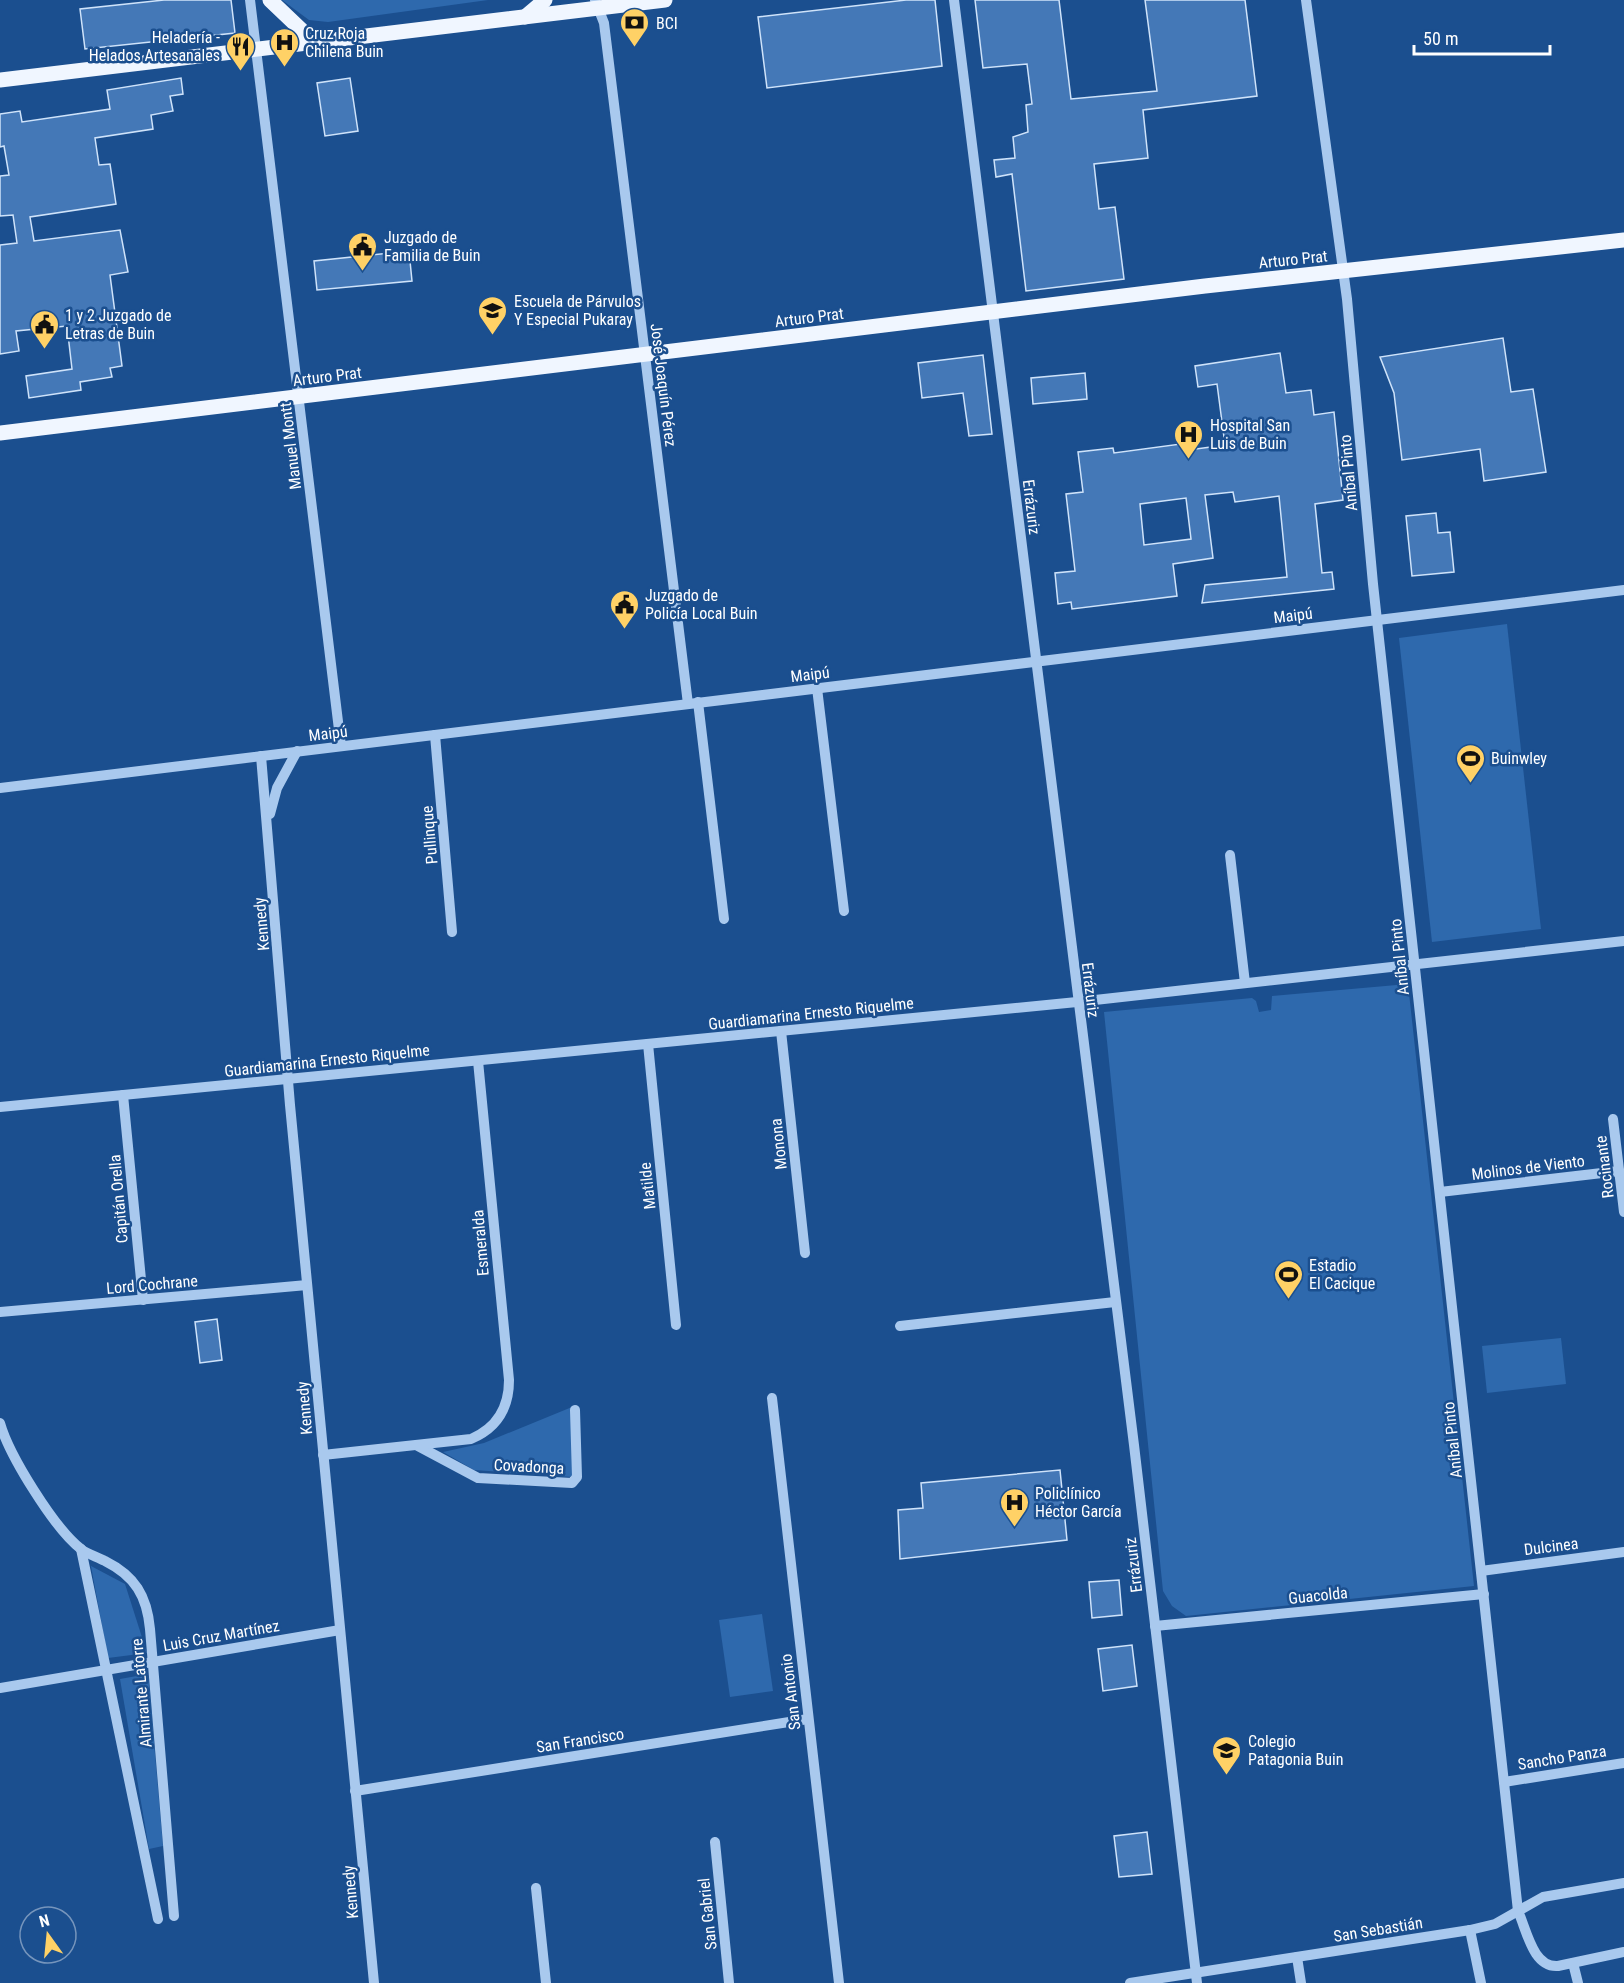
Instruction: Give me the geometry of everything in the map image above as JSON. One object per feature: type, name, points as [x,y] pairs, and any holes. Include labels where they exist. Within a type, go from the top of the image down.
[{"type":"main road","points":[[270,0],[312,41]]},
{"type":"main road","points":[[525,17],[545,0]]},
{"type":"main road","points":[[0,80],[525,17],[596,4],[665,0]]},
{"type":"main road","name":"Arturo Prat","points":[[0,433],[645,356],[993,311],[1624,240]]},
{"type":"street","name":"Manuel Montt","points":[[250,0],[341,746]]},
{"type":"street","name":"Errázuriz","points":[[954,0],[1155,1626],[1196,1978]]},
{"type":"street","name":"Aníbal Pinto","points":[[1306,0],[1342,272],[1377,620],[1518,1911],[1538,1959],[1553,1966],[1624,1952]]},
{"type":"street","name":"José Joaquín Pérez","points":[[596,4],[604,23],[645,356],[724,919]]},
{"type":"street","name":"Maipú","points":[[0,788],[1624,590]]},
{"type":"street","points":[[817,688],[844,910]]},
{"type":"street","name":"Pullinque","points":[[435,735],[453,932]]},
{"type":"street","name":"Kennedy","points":[[268,830],[277,788],[297,752]]},
{"type":"street","name":"Kennedy","points":[[261,756],[307,1285],[374,1983]]},
{"type":"street","points":[[1230,855],[1245,983]]},
{"type":"street","name":"Guardiamarina Ernesto Riquelme","points":[[0,1107],[1077,1002],[1624,941]]},
{"type":"street","name":"Monona","points":[[781,1031],[805,1253]]},
{"type":"street","name":"Matilde","points":[[648,1044],[676,1325]]},
{"type":"street","name":"Esmeralda","points":[[478,1061],[508,1380],[507,1401],[498,1420]]},
{"type":"street","name":"Capitán Orella","points":[[123,1095],[143,1300]]},
{"type":"street","name":"Rocinante","points":[[1613,1119],[1624,1212]]},
{"type":"street","name":"Molinos de Viento","points":[[1440,1192],[1619,1172]]},
{"type":"street","name":"Lord Cochrane","points":[[0,1312],[307,1285]]},
{"type":"street","points":[[900,1326],[1115,1302]]},
{"type":"street","name":"San Antonio","points":[[772,1398],[839,1983]]},
{"type":"street","name":"Covadonga","points":[[418,1446],[478,1478],[572,1483],[577,1477],[575,1410]]},
{"type":"street","name":"Covadonga","points":[[323,1455],[471,1439],[482,1435],[498,1420]]},
{"type":"street","name":"Almirante Latorre","points":[[0,1423],[17,1463],[44,1505],[81,1549],[124,1570],[139,1587],[147,1608],[174,1916]]},
{"type":"street","name":"Almirante Latorre","points":[[81,1549],[158,1919]]},
{"type":"street","name":"Dulcinea","points":[[1481,1571],[1624,1552]]},
{"type":"street","name":"Guacolda","points":[[1155,1626],[1484,1594]]},
{"type":"street","name":"Luis Cruz Martínez","points":[[0,1688],[340,1630]]},
{"type":"street","name":"San Francisco","points":[[355,1791],[808,1719]]},
{"type":"street","name":"Sancho Panza","points":[[1504,1782],[1624,1762]]},
{"type":"street","name":"San Gabriel","points":[[715,1842],[729,1983]]},
{"type":"street","points":[[148,1872],[170,1869]]},
{"type":"street","name":"San Sebastián","points":[[1130,1983],[1196,1978],[1297,1957],[1470,1930],[1495,1924],[1544,1897],[1624,1883]]},
{"type":"street","points":[[536,1888],[546,1983]]},
{"type":"street","points":[[1470,1930],[1481,1983]]},
{"type":"street","points":[[1297,1957],[1301,1983]]},
{"type":"street","points":[[1573,1963],[1578,1983]]},
{"type":"shaded area","points":[[282,0],[488,0],[328,22],[309,20]]},
{"type":"shaded area","name":"Buinwley","points":[[1507,624],[1541,929],[1432,942],[1399,638]]},
{"type":"shaded area","name":"Estadio El Cacique","points":[[1408,984],[1474,1586],[1186,1616],[1172,1606],[1163,1591],[1104,1012],[1252,998],[1256,1001],[1259,1012],[1271,1010],[1272,996]]},
{"type":"shaded area","points":[[1561,1338],[1566,1384],[1487,1393],[1482,1346]]},
{"type":"shaded area","points":[[572,1407],[572,1477],[474,1470],[443,1452],[484,1443]]},
{"type":"shaded area","points":[[91,1566],[125,1584],[147,1653],[108,1658]]},
{"type":"shaded area","points":[[762,1614],[773,1691],[730,1697],[719,1620]]},
{"type":"shaded area","points":[[148,1674],[163,1846],[149,1849],[120,1679]]},
{"type":"building","points":[[164,0],[231,0],[235,33],[85,49],[80,9]]},
{"type":"building","points":[[906,0],[935,0],[942,66],[767,88],[758,17]]},
{"type":"building","points":[[975,0],[1059,0],[1071,99],[1157,91],[1145,0],[1245,0],[1257,96],[1143,110],[1148,158],[1094,164],[1099,209],[1115,207],[1124,279],[1026,291],[1012,174],[996,177],[994,160],[1015,158],[1013,137],[1028,132],[1026,105],[1032,104],[1027,64],[983,68]]},
{"type":"building","points":[[181,78],[183,94],[170,96],[173,111],[151,115],[153,129],[95,138],[99,165],[110,164],[116,204],[30,217],[34,241],[120,230],[128,272],[110,275],[122,366],[110,368],[112,377],[80,382],[81,390],[29,398],[26,376],[72,369],[67,326],[16,331],[19,351],[0,354],[0,245],[17,243],[13,215],[0,216],[0,176],[9,175],[4,146],[0,147],[0,114],[20,111],[22,122],[110,109],[107,90]]},
{"type":"building","points":[[350,78],[358,131],[325,136],[317,83]]},
{"type":"building","name":"Juzgado de Familia de Buin","points":[[409,251],[412,281],[317,290],[314,261]]},
{"type":"building","points":[[1503,338],[1511,392],[1533,389],[1546,472],[1484,481],[1480,449],[1402,460],[1394,393],[1380,357]]},
{"type":"building","points":[[1280,353],[1286,393],[1311,390],[1314,415],[1334,412],[1343,500],[1315,504],[1322,573],[1332,572],[1334,589],[1202,603],[1205,585],[1287,577],[1279,496],[1235,502],[1233,492],[1205,495],[1213,558],[1173,564],[1177,596],[1072,609],[1071,602],[1058,604],[1055,573],[1075,571],[1066,494],[1083,492],[1078,452],[1113,448],[1114,453],[1188,443],[1189,450],[1225,445],[1217,384],[1198,387],[1195,366]],"holes":[[[1186,498],[1191,539],[1144,545],[1140,504]]]},
{"type":"building","points":[[983,355],[992,434],[969,436],[963,393],[922,398],[918,363]]},
{"type":"building","points":[[1085,373],[1087,399],[1033,404],[1031,378]]},
{"type":"building","points":[[1436,513],[1438,533],[1450,532],[1454,572],[1412,576],[1406,516]]},
{"type":"building","points":[[217,1319],[222,1360],[200,1363],[195,1322]]},
{"type":"building","points":[[1060,1470],[1067,1540],[900,1559],[898,1510],[923,1508],[921,1483]]},
{"type":"building","points":[[1119,1580],[1122,1615],[1092,1618],[1089,1582]]},
{"type":"building","points":[[1132,1645],[1137,1686],[1103,1691],[1098,1649]]},
{"type":"building","points":[[1147,1832],[1152,1874],[1119,1877],[1114,1836]]},
{"type":"place","name":"BCI","points":[[635,48]]},
{"type":"place","name":"Cruz Roja Chilena Buin","points":[[284,68]]},
{"type":"place","name":"Heladería - Helados Artesanales","points":[[241,72]]},
{"type":"place","name":"Juzgado de Familia de Buin","points":[[363,272]]},
{"type":"place","name":"Escuela de Párvulos Y Especial Pukaray","points":[[493,336]]},
{"type":"place","name":"1 y 2 Juzgado de Letras de Buin","points":[[44,350]]},
{"type":"place","name":"Hospital San Luis de Buin","points":[[1189,460]]},
{"type":"place","name":"Juzgado de Policía Local Buin","points":[[624,630]]},
{"type":"place","name":"Buinwley","points":[[1470,784]]},
{"type":"place","name":"Estadio El Cacique","points":[[1288,1300]]},
{"type":"place","name":"Policlínico Héctor García","points":[[1014,1528]]},
{"type":"place","name":"Colegio Patagonia Buin","points":[[1227,1776]]}]
